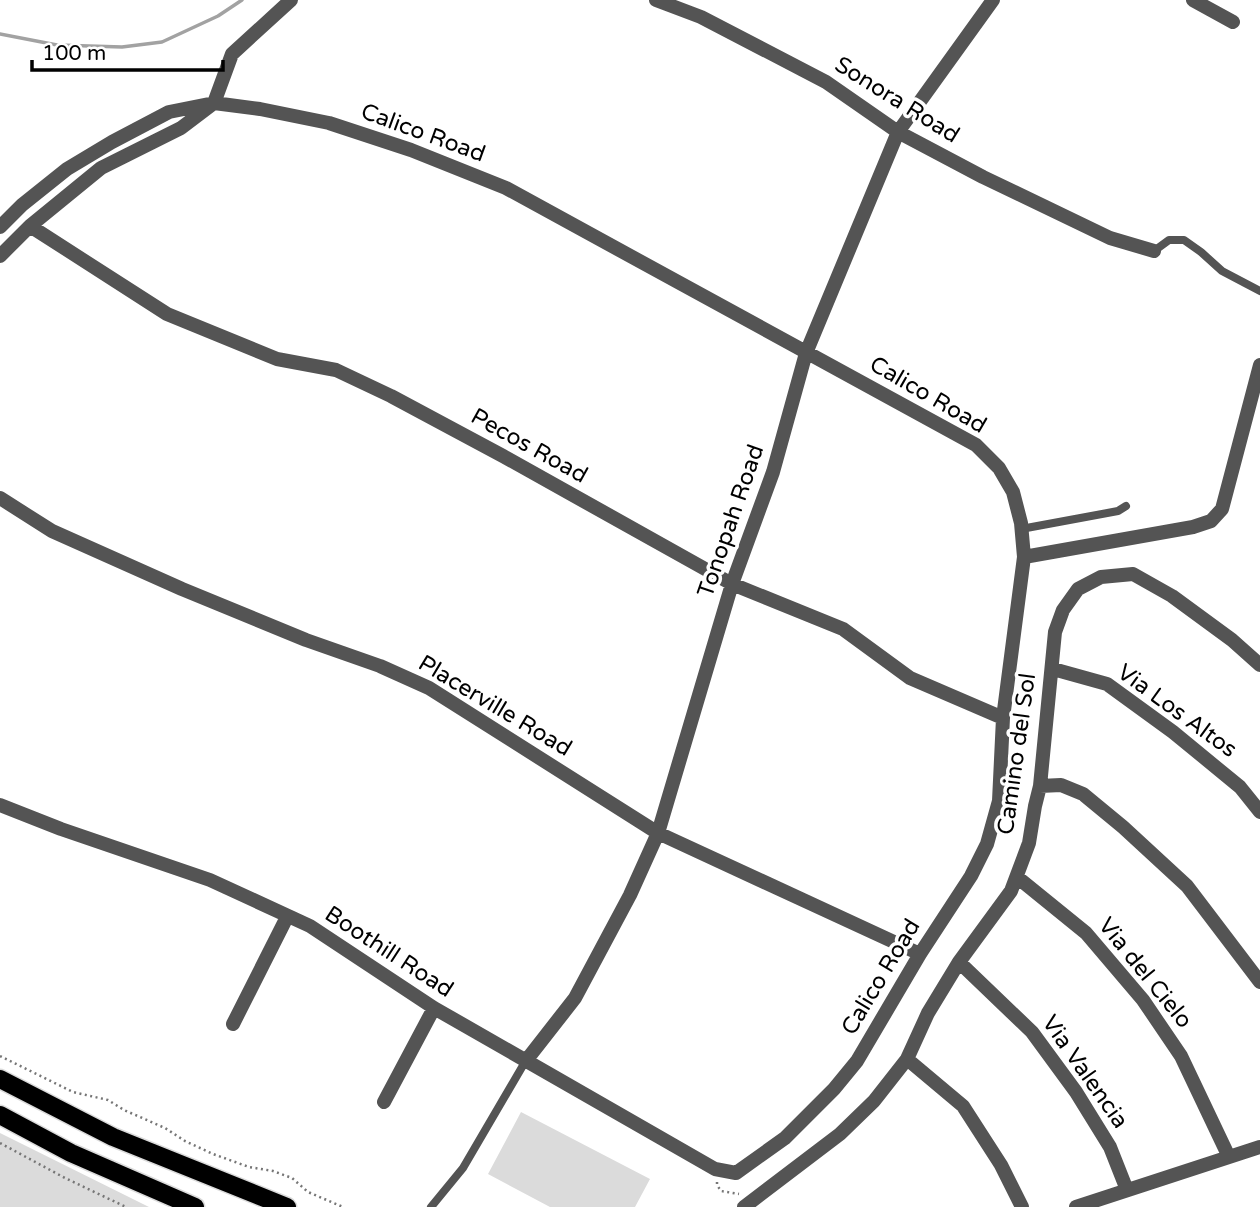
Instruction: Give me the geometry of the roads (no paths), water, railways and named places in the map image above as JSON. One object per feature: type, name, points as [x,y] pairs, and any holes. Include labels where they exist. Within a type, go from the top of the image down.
[{"type":"main road","points":[[0,1079],[113,1137],[287,1207]]},
{"type":"main road","points":[[0,1115],[71,1153],[195,1207]]},
{"type":"street","points":[[0,256],[30,226],[102,168],[181,128],[214,103],[232,54],[291,0]]},
{"type":"street","name":"Sonora Road","points":[[656,0],[701,17],[826,82],[898,132],[984,177],[1110,238],[1154,251]]},
{"type":"street","name":"Tonopah Road","points":[[525,1062],[575,998],[630,895],[658,833],[732,584],[773,472],[806,353],[898,132],[993,0]]},
{"type":"street","points":[[1193,0],[1233,22]]},
{"type":"street","name":"Calico Road","points":[[0,227],[22,205],[67,169],[169,112],[214,103],[329,123],[411,150],[506,188],[976,445],[999,468],[1013,492],[1024,557],[1003,718],[999,801],[987,844],[971,876],[920,954],[856,1061],[834,1089],[785,1138],[736,1173]]},
{"type":"street","name":"Pecos Road","points":[[30,226],[167,314],[277,359],[335,370],[391,396],[732,584],[842,629],[910,678],[1003,718]]},
{"type":"street","points":[[1024,557],[1193,527],[1210,521],[1222,509],[1260,365]]},
{"type":"street","name":"Placerville Road","points":[[0,498],[52,531],[182,589],[306,640],[380,666],[429,688],[658,833],[920,954]]},
{"type":"street","name":"Camino del Sol","points":[[746,1205],[840,1133],[874,1101],[907,1059],[928,1013],[959,962],[1011,891],[1029,844],[1040,786],[1055,632],[1063,610],[1078,589],[1101,577],[1133,574],[1172,596],[1233,640],[1260,665]]},
{"type":"street","name":"Via Los Altos","points":[[1052,669],[1107,684],[1173,732],[1240,787],[1260,812]]},
{"type":"street","points":[[1040,786],[1061,785],[1083,793],[1123,827],[1187,886],[1260,982]]},
{"type":"street","name":"Boothill Road","points":[[0,805],[61,829],[211,880],[310,926],[434,1008],[525,1062],[718,1170],[736,1173]]},
{"type":"street","name":"Via del Cielo","points":[[1017,877],[1086,933],[1143,1000],[1181,1056],[1229,1157]]},
{"type":"street","points":[[233,1024],[287,917]]},
{"type":"street","name":"Via Valencia","points":[[959,962],[1032,1032],[1076,1092],[1110,1147],[1127,1190]]},
{"type":"street","points":[[384,1102],[434,1008]]},
{"type":"street","points":[[907,1059],[963,1106],[1000,1165],[1021,1207]]},
{"type":"street","points":[[1076,1207],[1260,1147]]},
{"type":"lane","points":[[1154,251],[1169,240],[1184,240],[1222,271],[1260,291]]},
{"type":"lane","points":[[1021,529],[1118,511],[1126,506]]},
{"type":"lane","points":[[431,1207],[463,1168],[525,1062]]},
{"type":"waterway","points":[[0,34],[57,45],[122,47],[162,42],[218,16],[242,0]]}]
